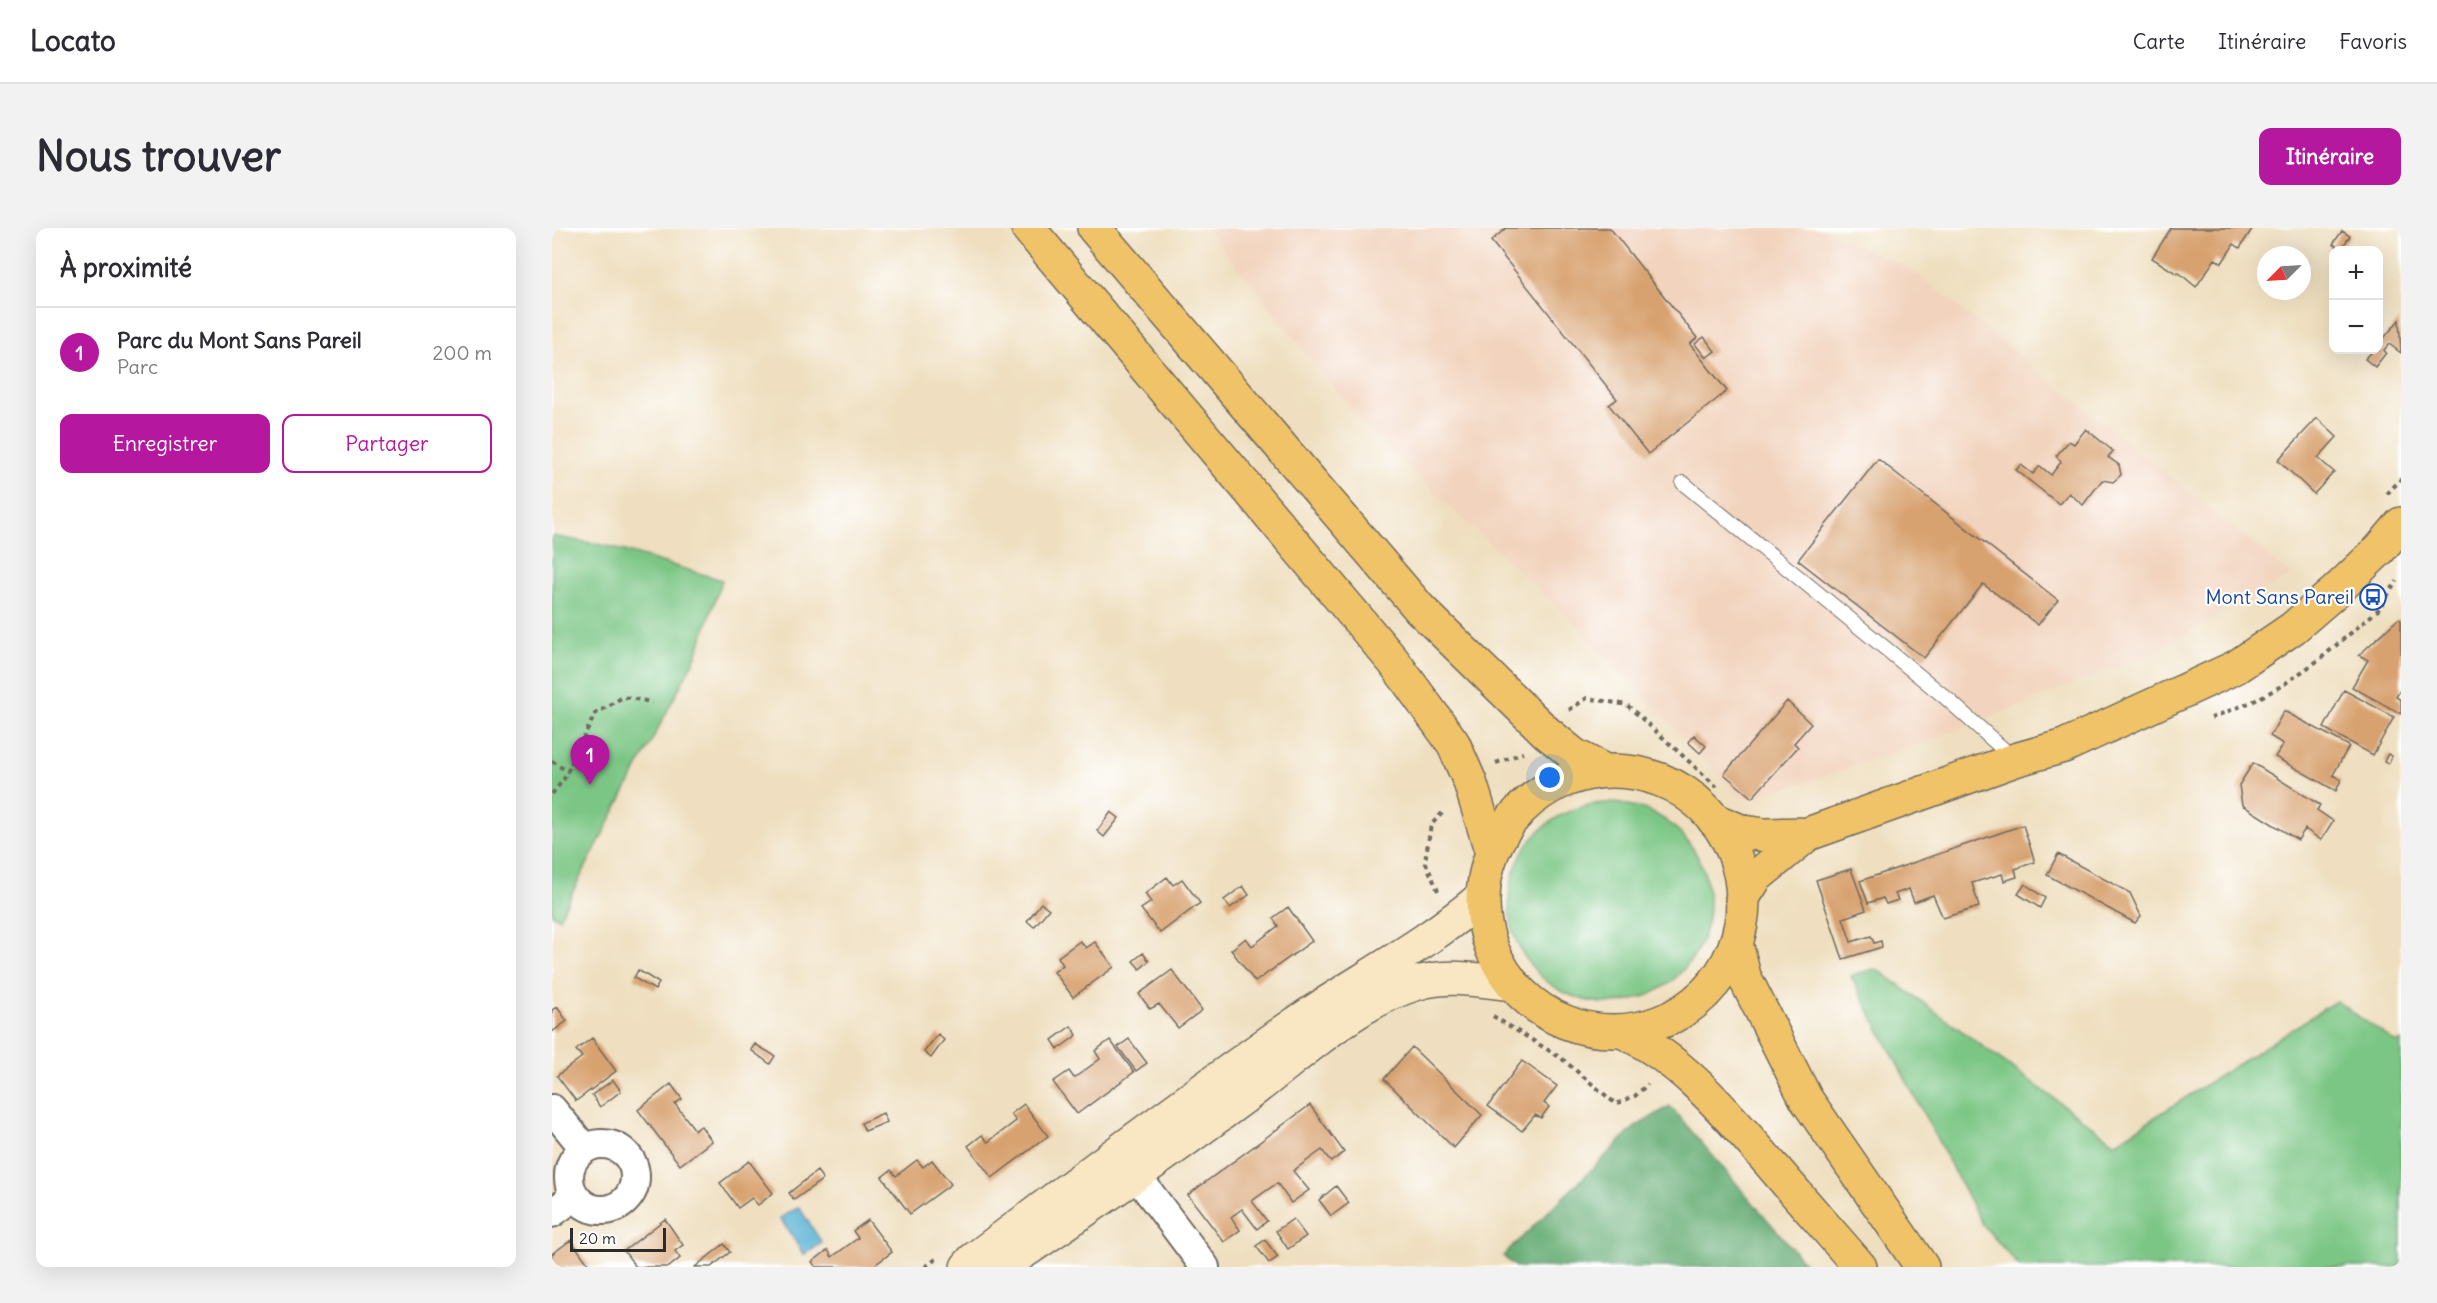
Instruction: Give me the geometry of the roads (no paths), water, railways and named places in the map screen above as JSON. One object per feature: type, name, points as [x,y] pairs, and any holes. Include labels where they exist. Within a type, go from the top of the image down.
[{"type":"main road","points":[[1028,228],[1394,662],[1453,743],[1470,782],[1492,853]]},
{"type":"main road","points":[[1094,228],[1420,609],[1546,732],[1574,755],[1605,771]]},
{"type":"main road","points":[[1717,805],[1740,878],[1741,921],[1736,943],[1725,966],[1711,987],[1693,1004],[1647,1027],[1622,1031],[1584,1028],[1566,1024],[1548,1014],[1512,984],[1491,947],[1484,922],[1482,897],[1485,874],[1501,833],[1528,802],[1564,780],[1605,771],[1630,772],[1654,778],[1697,803],[1717,805],[1743,832],[1765,835],[1808,834],[2015,760],[2064,746],[2236,667],[2293,628],[2337,590],[2380,549],[2401,524]]},
{"type":"main road","points":[[1742,899],[1756,877],[1808,834]]},
{"type":"main road","points":[[967,1267],[973,1260],[1238,1065],[1347,988],[1445,927],[1482,897]]},
{"type":"main road","points":[[1736,943],[1744,976],[1806,1099],[1922,1267]]},
{"type":"main road","points":[[1001,1267],[1136,1175],[1253,1091],[1323,1036],[1382,998],[1417,983],[1450,978],[1512,984]]},
{"type":"main road","points":[[1622,1031],[1649,1044],[1675,1063],[1742,1132],[1860,1267]]},
{"type":"main road","points":[[1136,1175],[1129,1164],[1225,1090],[1238,1065]]},
{"type":"street","points":[[552,1109],[585,1149]]},
{"type":"street","points":[[595,1144],[605,1144],[625,1153],[635,1172],[634,1183],[624,1202],[604,1210],[593,1209],[583,1204],[575,1196],[571,1186],[571,1165],[576,1156],[595,1144]]},
{"type":"street","points":[[1136,1175],[1206,1267]]},
{"type":"street","points":[[552,1213],[575,1196]]},
{"type":"lane","points":[[1683,483],[1945,697],[2015,760]]},
{"type":"water","points":[[799,1207],[822,1243],[804,1255],[780,1218]]},
{"type":"place","name":"Mont Sans Pareil","points":[[2373,597]]},
{"type":"place","name":"Parc du Mont Sans Pareil","points":[[590,785]]}]
